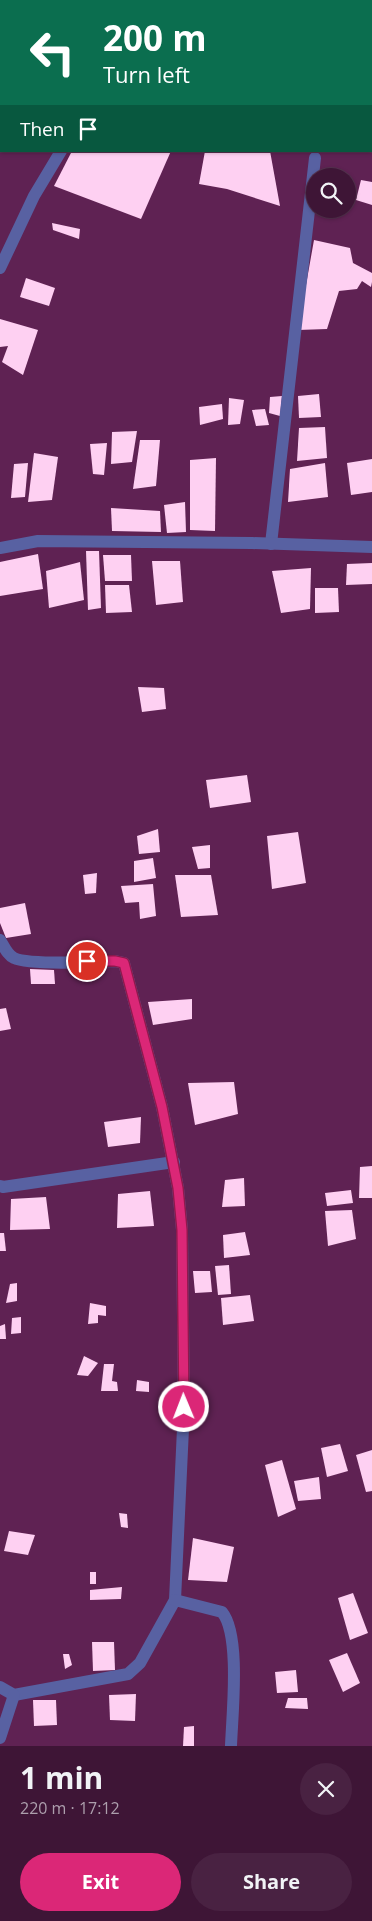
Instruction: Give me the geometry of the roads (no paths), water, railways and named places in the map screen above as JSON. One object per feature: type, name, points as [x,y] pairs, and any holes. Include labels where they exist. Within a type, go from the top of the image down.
[{"type":"street","points":[[0,268],[34,196],[60,152]]},
{"type":"street","points":[[270,544],[315,158]]},
{"type":"street","points":[[0,548],[38,541],[372,547]]},
{"type":"street","points":[[0,940],[8,953],[18,959],[35,961],[115,961],[124,963],[149,1052],[174,1162],[178,1188],[182,1230],[184,1407],[175,1600],[140,1663],[128,1674],[14,1695],[0,1687]]},
{"type":"street","points":[[0,1186],[174,1162]]},
{"type":"street","points":[[175,1600],[222,1612],[230,1626],[234,1651],[231,1746]]},
{"type":"street","points":[[0,1738],[14,1695]]}]
